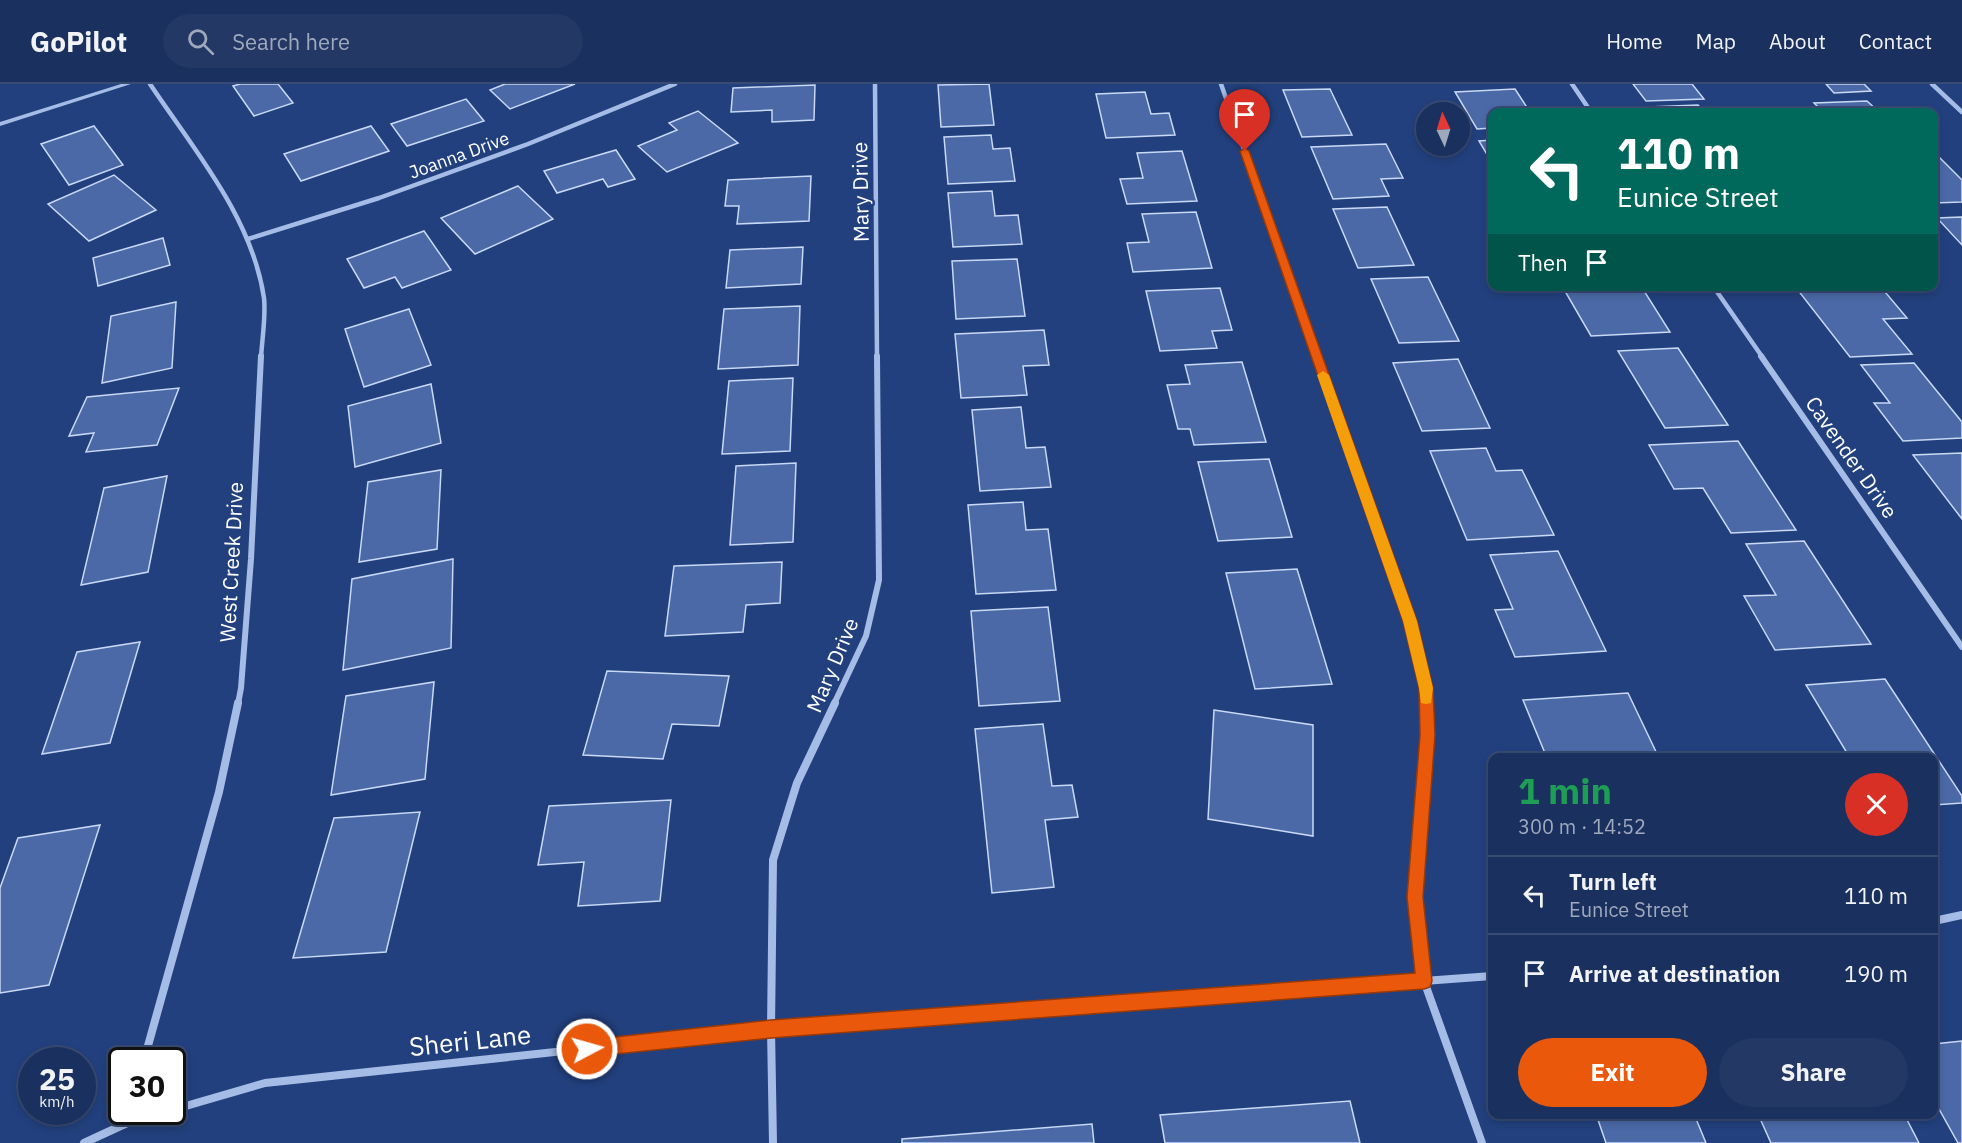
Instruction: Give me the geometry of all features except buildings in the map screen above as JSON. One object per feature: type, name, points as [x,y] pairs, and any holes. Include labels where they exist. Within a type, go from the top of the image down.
[{"type":"street","points":[[0,124],[128,84]]},
{"type":"street","name":"West Creek Drive","points":[[148,1047],[217,803],[241,688],[251,559],[264,299],[248,239],[222,191],[150,84]]},
{"type":"street","name":"Joanna Drive","points":[[248,239],[379,198],[528,144],[675,84]]},
{"type":"street","name":"Mary Drive","points":[[773,1143],[771,1029],[773,860],[797,783],[866,636],[879,580],[875,84]]},
{"type":"street","points":[[1221,84],[1410,621],[1426,688],[1427,735],[1415,897],[1424,981],[1482,1143]]},
{"type":"street","points":[[1572,84],[1589,108]]},
{"type":"street","points":[[1932,84],[1962,112]]},
{"type":"street","name":"Cavender Drive","points":[[1716,291],[1962,647]]},
{"type":"street","points":[[1938,920],[1962,915]]},
{"type":"street","name":"Sheri Lane","points":[[186,1106],[265,1083],[771,1029],[1488,976]]},
{"type":"street","points":[[84,1143],[123,1125]]},
{"type":"slow traffic","points":[[1323,375],[1410,621],[1426,688],[1426,698]]},
{"type":"route","points":[[587,1049],[771,1029],[1424,981],[1415,897],[1427,735],[1426,688],[1410,621],[1245,151]]}]
